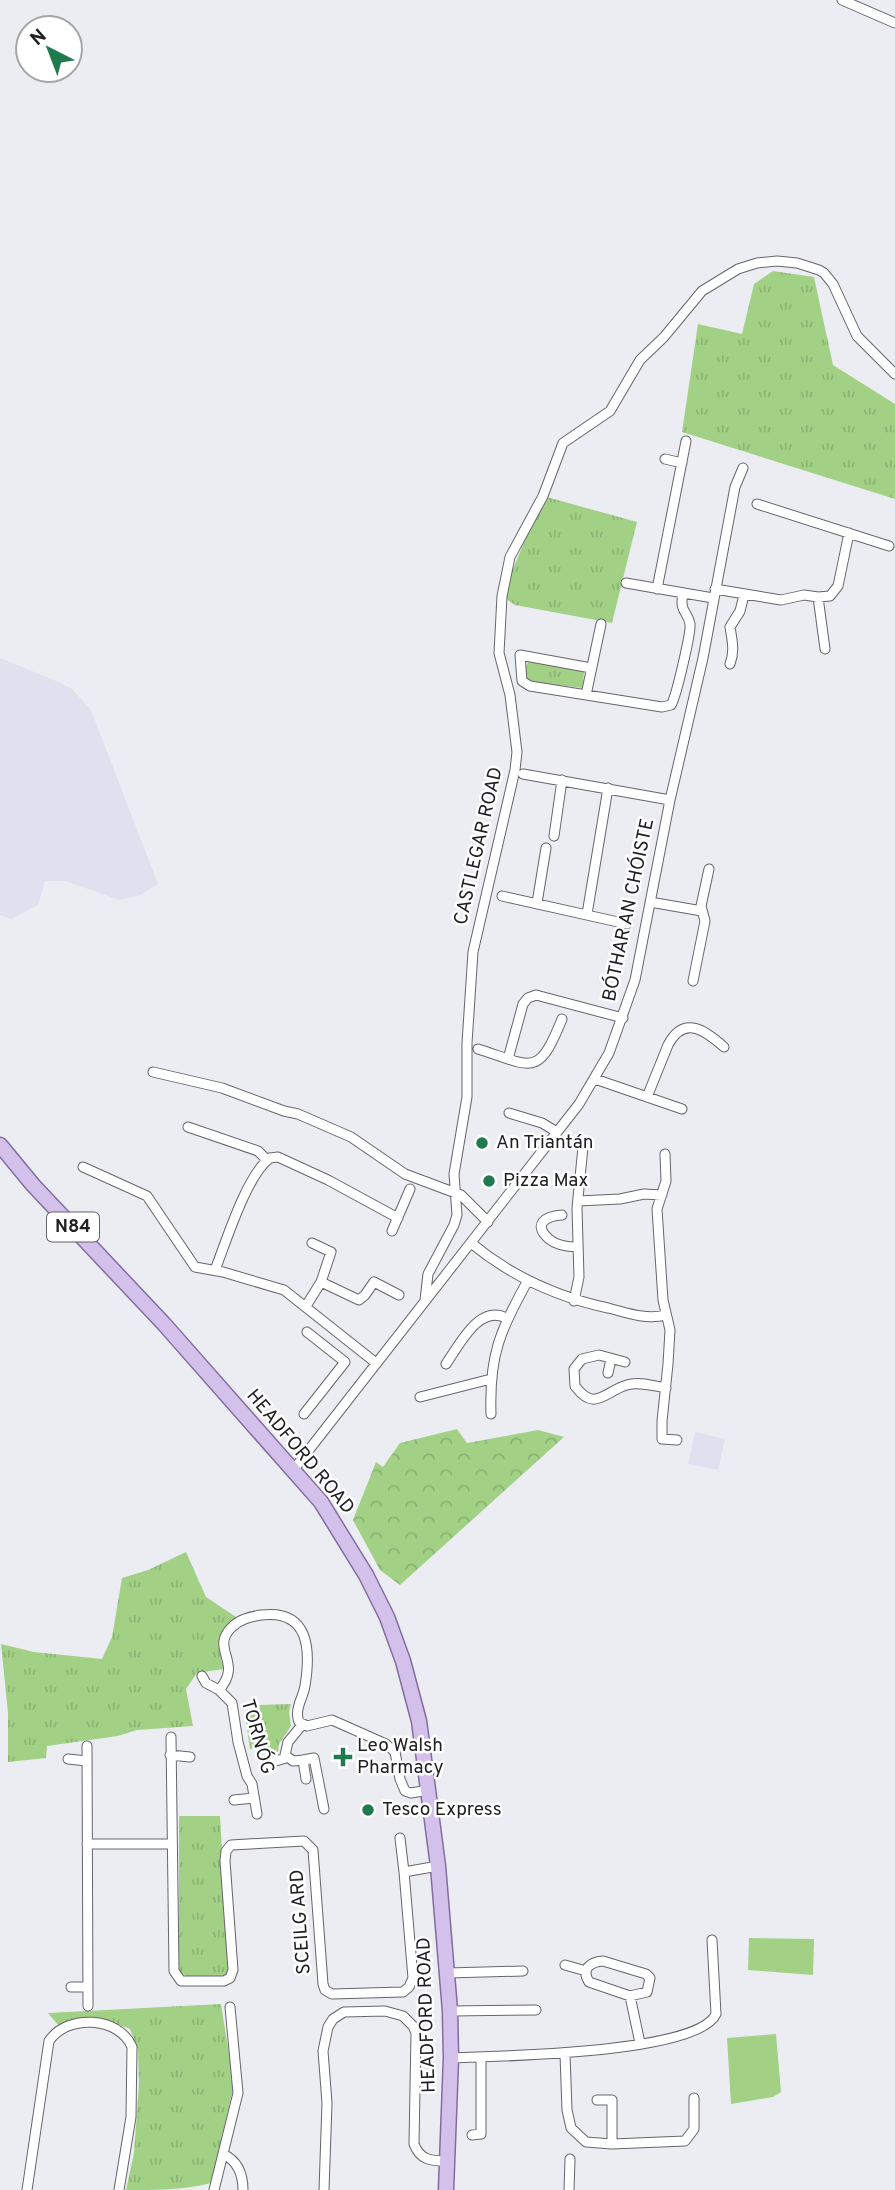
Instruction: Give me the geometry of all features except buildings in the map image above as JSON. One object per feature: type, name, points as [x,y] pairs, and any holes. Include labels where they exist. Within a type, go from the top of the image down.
[{"type":"main road","name":"HEADFORD ROAD","points":[[0,1145],[33,1185],[164,1324],[294,1469],[337,1525],[387,1617],[403,1661],[419,1721],[438,1866],[450,2011],[446,2190]]},
{"type":"street","points":[[842,0],[895,23]]},
{"type":"street","name":"CASTLEGAR ROAD","points":[[425,1300],[430,1268],[457,1215],[454,1174],[467,1097],[467,1043],[475,943],[516,770],[517,752],[510,695],[499,653],[502,596],[510,557],[543,496],[559,449],[566,439],[600,420],[610,411],[640,360],[664,337],[702,291],[738,269],[757,263],[797,263],[824,273],[834,284],[857,336],[895,374]]},
{"type":"street","points":[[657,589],[686,441]]},
{"type":"street","points":[[665,458],[682,463]]},
{"type":"street","name":"BÓTHAR AN CHÓISTE","points":[[294,1469],[557,1132],[595,1079],[623,1018],[635,979],[670,800],[703,658],[735,486],[743,468]]},
{"type":"street","points":[[757,503],[889,546]]},
{"type":"street","points":[[626,583],[683,593],[744,594],[781,600],[804,595],[830,596],[838,586],[849,533]]},
{"type":"street","points":[[592,668],[520,655],[520,673],[526,685],[662,707],[671,705],[690,625],[682,608],[683,593]]},
{"type":"street","points":[[730,664],[733,656],[730,627],[740,611],[744,594]]},
{"type":"street","points":[[818,597],[825,649]]},
{"type":"street","points":[[586,695],[601,624]]},
{"type":"street","points":[[523,774],[670,800]]},
{"type":"street","points":[[554,836],[562,780]]},
{"type":"street","points":[[587,914],[608,788]]},
{"type":"street","points":[[537,903],[546,848]]},
{"type":"street","points":[[693,981],[705,921],[702,911],[709,869]]},
{"type":"street","points":[[502,896],[627,924]]},
{"type":"street","points":[[650,902],[702,911]]},
{"type":"street","points":[[508,1059],[523,1004],[536,995],[623,1018]]},
{"type":"street","points":[[478,1049],[525,1064],[543,1059],[562,1019]]},
{"type":"street","points":[[648,1097],[668,1045],[678,1033],[692,1028],[700,1029],[724,1047]]},
{"type":"street","points":[[153,1072],[222,1088],[298,1114],[351,1137],[405,1174],[455,1191],[488,1222]]},
{"type":"street","points":[[595,1079],[682,1109]]},
{"type":"street","points":[[509,1112],[542,1123],[557,1132]]},
{"type":"street","points":[[188,1127],[258,1151],[267,1160]]},
{"type":"street","points":[[574,1301],[579,1277],[578,1201],[583,1147]]},
{"type":"street","points":[[665,1154],[666,1181],[657,1209],[661,1271],[670,1340],[662,1439],[677,1440]]},
{"type":"street","points":[[215,1270],[245,1194],[267,1160],[278,1157],[328,1180],[398,1218]]},
{"type":"street","points":[[83,1167],[147,1196],[195,1267],[279,1288],[306,1306],[376,1363]]},
{"type":"street","points":[[392,1231],[410,1189]]},
{"type":"street","points":[[578,1201],[620,1199],[644,1194],[662,1195]]},
{"type":"street","points":[[562,1215],[544,1218],[542,1224],[545,1234],[555,1242],[578,1247]]},
{"type":"street","points":[[306,1306],[321,1282],[331,1252],[312,1243]]},
{"type":"street","points":[[471,1243],[554,1294],[646,1318],[666,1315]]},
{"type":"street","points":[[491,1414],[491,1379],[496,1348],[528,1280]]},
{"type":"street","points":[[321,1282],[359,1300],[374,1282],[399,1296]]},
{"type":"street","points":[[446,1364],[483,1317],[496,1314],[508,1319]]},
{"type":"street","points":[[304,1414],[345,1362],[307,1332]]},
{"type":"street","points":[[340,1359],[352,1343]]},
{"type":"street","points":[[625,1362],[599,1355],[589,1356],[577,1363],[573,1377],[575,1386],[586,1398],[594,1400],[630,1384],[666,1388]]},
{"type":"street","points":[[608,1373],[611,1359]]},
{"type":"street","points":[[420,1397],[491,1379]]},
{"type":"street","name":"TORNÓG","points":[[219,1690],[229,1675],[229,1664],[223,1645],[225,1635],[232,1626],[252,1616],[280,1615],[288,1617],[301,1627],[305,1639],[306,1679],[297,1712],[302,1725],[287,1745],[286,1758]]},
{"type":"street","name":"TORNÓG","points":[[202,1676],[206,1683],[219,1690],[232,1703],[238,1742],[247,1776],[252,1784],[257,1814]]},
{"type":"street","points":[[302,1725],[332,1720],[386,1744],[395,1752],[405,1791],[411,1793],[429,1790]]},
{"type":"street","name":"SCEILG ARD","points":[[171,1737],[174,1970],[181,1981],[224,1981],[230,1978],[233,1970],[226,1851],[231,1845],[304,1841],[313,1850],[325,1990],[332,1994],[403,1992],[413,1979],[400,1838]]},
{"type":"street","points":[[87,1746],[88,2006]]},
{"type":"street","points":[[170,1755],[190,1757]]},
{"type":"street","name":"TORNÓG","points":[[269,1763],[286,1758],[314,1758],[324,1810]]},
{"type":"street","points":[[68,1759],[87,1761]]},
{"type":"street","name":"TORNÓG","points":[[303,1760],[306,1779]]},
{"type":"street","name":"TORNÓG","points":[[234,1800],[254,1798]]},
{"type":"street","points":[[87,1844],[171,1844]]},
{"type":"street","points":[[404,1872],[438,1866]]},
{"type":"street","points":[[451,2058],[596,2052],[698,2030],[713,2020],[717,2003],[712,1940]]},
{"type":"street","points":[[603,1961],[646,1974],[650,1981],[647,1992],[630,1996],[589,1982],[586,1971],[592,1964],[603,1961]]},
{"type":"street","points":[[565,1965],[586,1971]]},
{"type":"street","points":[[448,1973],[523,1971]]},
{"type":"street","points":[[71,1987],[88,1987]]},
{"type":"street","points":[[630,1996],[640,2043]]},
{"type":"street","points":[[214,2190],[238,2093],[230,2007]]},
{"type":"street","points":[[450,2011],[536,2010]]},
{"type":"street","points":[[324,2190],[327,2123],[324,2040],[333,2019],[344,2012],[391,2011],[403,2016],[413,2026],[416,2033],[415,2148],[424,2158],[446,2161]]},
{"type":"street","points":[[27,2190],[50,2040],[55,2032],[64,2026],[93,2023],[117,2028],[132,2047],[131,2117],[118,2190]]},
{"type":"street","points":[[565,2054],[567,2110],[571,2128],[586,2143],[685,2141],[698,2118],[694,2098]]},
{"type":"street","points":[[472,2135],[481,2134],[481,2057]]},
{"type":"street","points":[[597,2099],[611,2100],[611,2144]]},
{"type":"street","points":[[223,2154],[231,2159],[240,2171],[243,2190]]},
{"type":"street","points":[[569,2190],[570,2159]]},
{"type":"shaded area","points":[[0,658],[72,689],[91,710],[158,884],[140,895],[119,900],[66,881],[45,881],[38,905],[11,919],[0,915]]},
{"type":"shaded area","points":[[695,1432],[725,1439],[718,1470],[688,1464]]},
{"type":"green space","points":[[773,271],[814,277],[833,365],[895,404],[895,499],[682,432],[698,324],[742,334],[754,284]]},
{"type":"green space","points":[[543,496],[637,522],[612,623],[515,605],[502,596]]},
{"type":"green space","points":[[528,662],[584,670],[583,688],[526,681],[524,671]]},
{"type":"green space","points":[[457,1429],[467,1443],[538,1430],[564,1437],[400,1585],[380,1570],[353,1520],[376,1462],[383,1467],[400,1443]]},
{"type":"green space","points":[[186,1552],[206,1597],[236,1617],[224,1629],[219,1640],[224,1669],[197,1673],[186,1689],[193,1726],[137,1730],[118,1736],[47,1746],[46,1758],[8,1762],[8,1713],[1,1644],[34,1652],[102,1659],[112,1637],[122,1578],[148,1570]]},
{"type":"green space","points":[[291,1704],[291,1726],[279,1744],[278,1752],[267,1756],[266,1747],[250,1749],[245,1715],[260,1712],[259,1705]]},
{"type":"green space","points":[[179,1816],[220,1816],[229,1969],[227,1974],[222,1976],[187,1977],[179,1971]]},
{"type":"green space","points":[[749,1938],[814,1939],[813,1975],[748,1970]]},
{"type":"green space","points":[[221,2004],[234,2085],[211,2183],[158,2190],[126,2190],[134,2153],[139,2084],[138,2049],[130,2029],[103,2019],[58,2025],[48,2013]]},
{"type":"green space","points":[[776,2034],[781,2092],[773,2097],[731,2104],[727,2038]]},
{"type":"place","name":"An Triantán","points":[[482,1143]]},
{"type":"place","name":"Pizza Max","points":[[489,1181]]},
{"type":"place","name":"Leo Walsh Pharmacy","points":[[343,1757]]},
{"type":"place","name":"Tesco Express","points":[[368,1810]]}]
